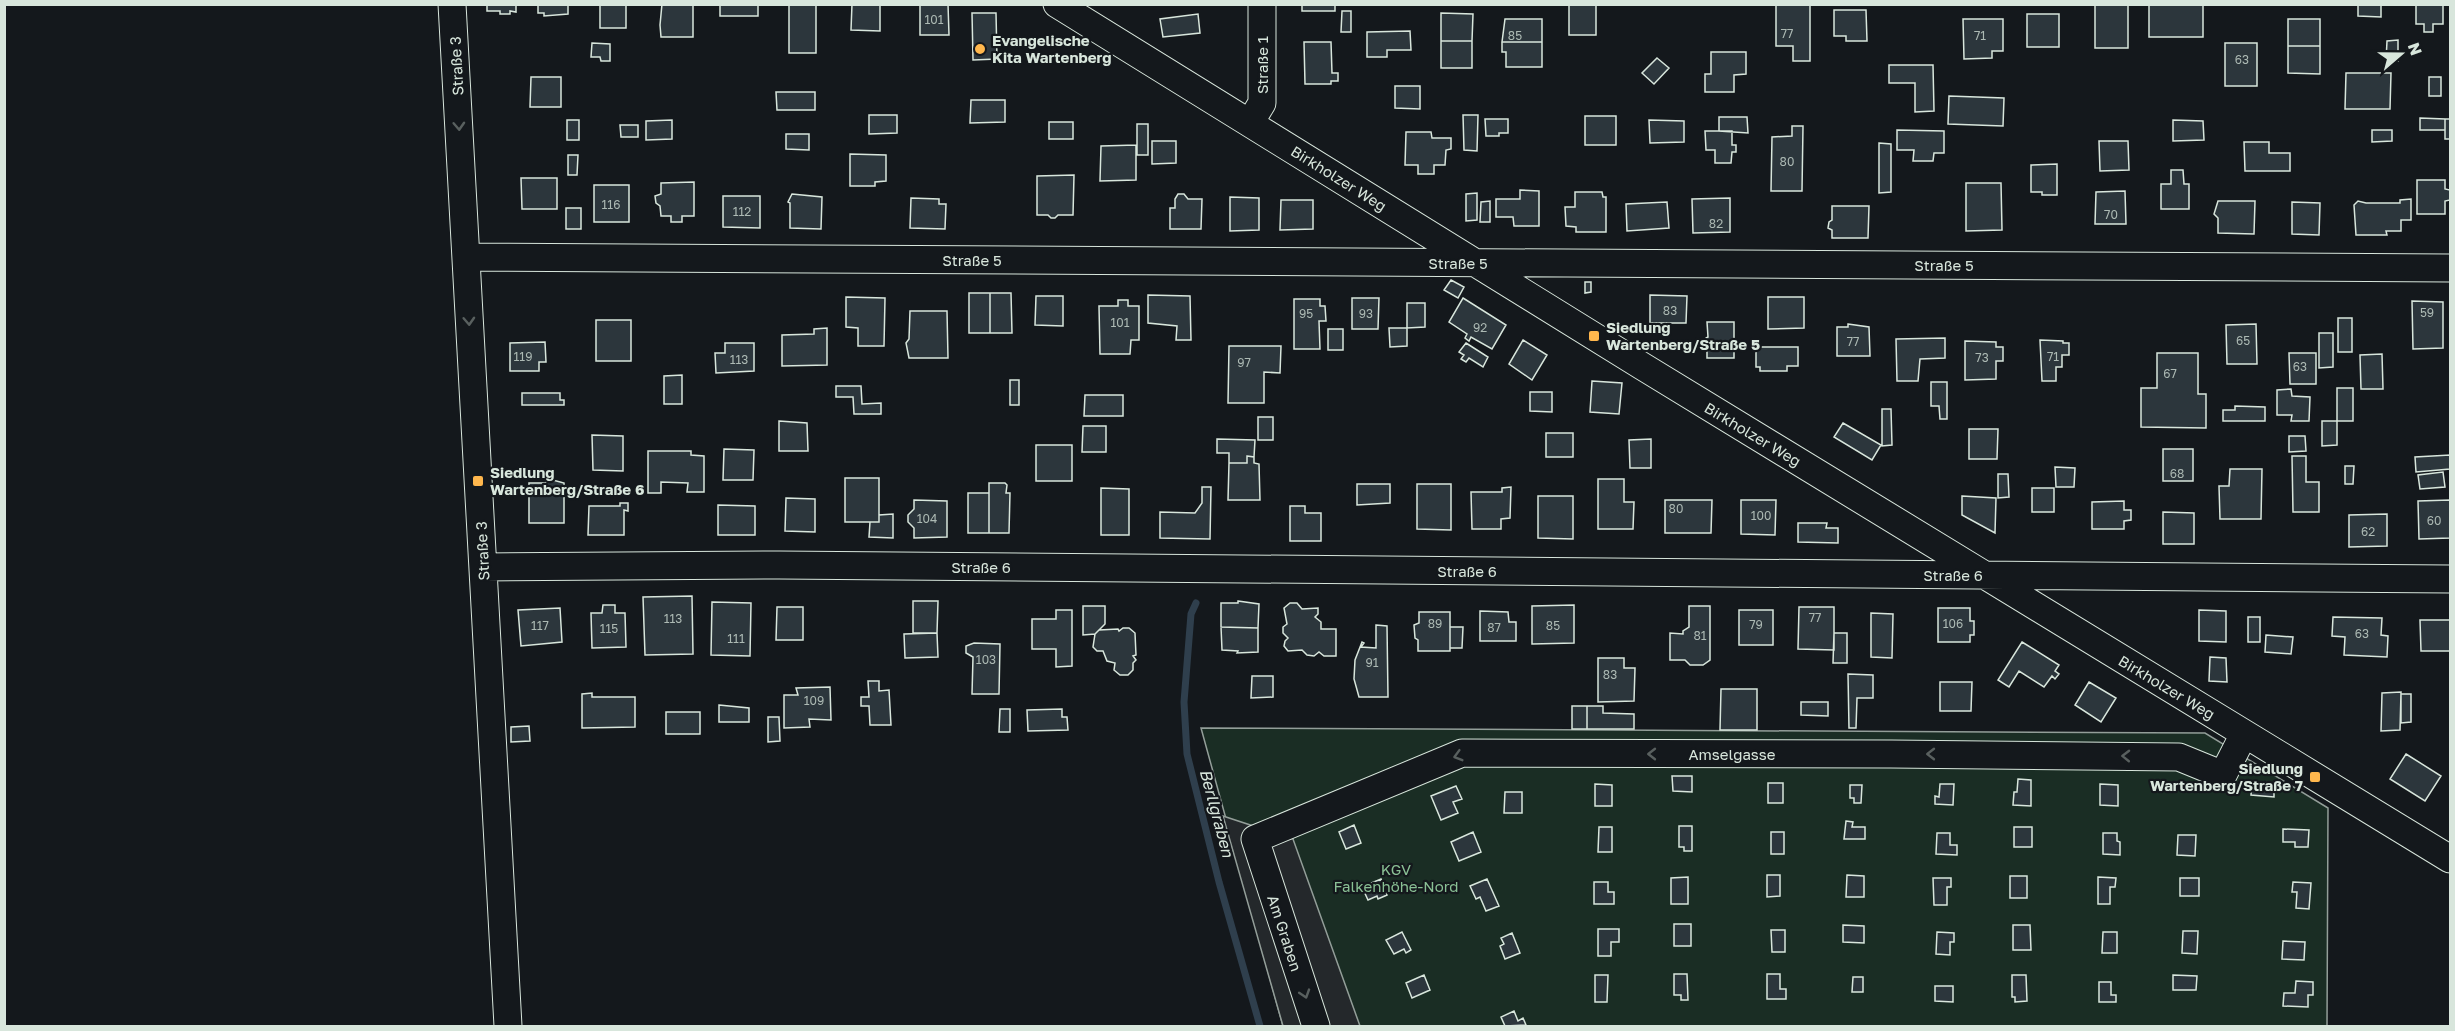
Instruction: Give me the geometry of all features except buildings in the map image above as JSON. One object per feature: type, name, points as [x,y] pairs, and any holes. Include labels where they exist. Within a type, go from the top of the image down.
[{"type":"street","name":"Straße 3","points":[[452,4],[508,1026]]},
{"type":"street","name":"Birkholzer Weg","points":[[1057,4],[1985,576],[2451,859]]},
{"type":"street","name":"Straße 1","points":[[1250,123],[1262,103],[1262,4]]},
{"type":"street","name":"Straße 5","points":[[466,258],[2451,268]]},
{"type":"street","name":"Straße 6","points":[[483,567],[786,565],[2451,579]]},
{"type":"street","name":"Amselgasse","points":[[1255,839],[1462,753],[2179,757],[2223,775],[2244,734]]},
{"type":"street","name":"Am Graben","points":[[1255,839],[1316,1026]]},
{"type":"green space","name":"KGV Falkenhöhe-Nord","points":[[1201,728],[2205,733],[2328,808],[2327,1026],[1283,1026]]},
{"type":"shaded area","points":[[1223,816],[1293,839],[1360,1026],[1283,1026]]},
{"type":"waterway","name":"Berllgraben","points":[[1196,603],[1191,614],[1184,702],[1187,754],[1219,882],[1260,1026]]},
{"type":"place","name":"Evangelische Kita Wartenberg","points":[[980,49]]},
{"type":"place","name":"Siedlung Wartenberg/Straße 5","points":[[1594,336]]},
{"type":"place","name":"Siedlung Wartenberg/Straße 6","points":[[478,481]]},
{"type":"place","name":"Siedlung Wartenberg/Straße 7","points":[[2315,777]]}]
